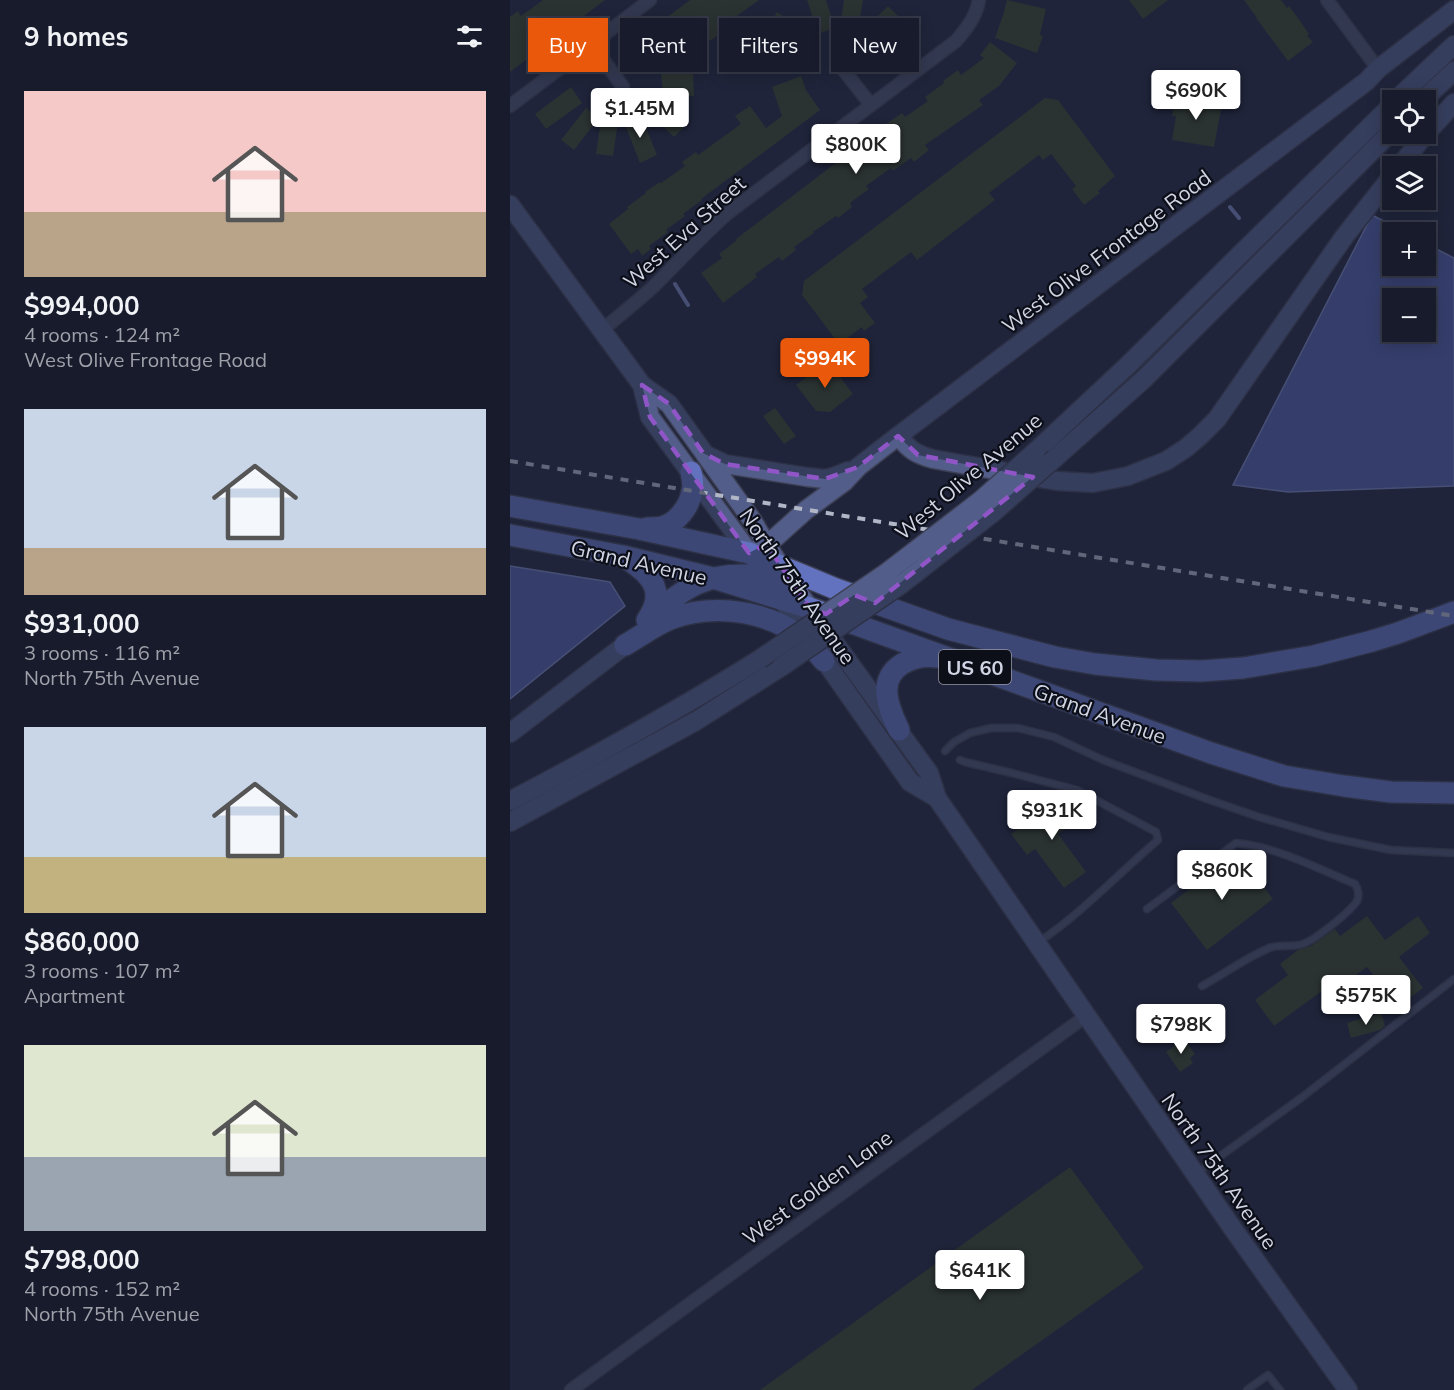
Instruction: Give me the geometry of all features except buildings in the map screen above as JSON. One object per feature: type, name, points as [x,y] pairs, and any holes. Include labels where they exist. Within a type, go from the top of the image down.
[{"type":"highway","points":[[639,529],[663,527],[684,511],[690,501],[692,491],[691,472]]},
{"type":"highway","name":"Grand Avenue","points":[[510,506],[757,549],[779,580],[810,608],[1210,753],[1284,776],[1391,792],[1454,793]]},
{"type":"highway","name":"Grand Avenue","points":[[510,535],[622,556],[713,578],[779,580],[836,589],[948,629],[1055,657],[1095,664],[1156,670],[1201,671],[1243,668],[1314,656],[1380,638],[1454,612]]},
{"type":"highway","points":[[688,573],[722,564],[757,549]]},
{"type":"highway","points":[[622,556],[644,571],[656,590],[655,609],[648,620]]},
{"type":"highway","points":[[625,645],[648,620],[682,593],[713,578]]},
{"type":"highway","points":[[625,645],[673,618],[695,613],[730,610],[768,620],[792,631],[806,641],[824,661]]},
{"type":"highway","points":[[899,730],[886,690],[894,671],[906,661],[918,657],[955,660]]},
{"type":"main road","name":"West Olive Frontage Road","points":[[858,467],[1345,99],[1378,69],[1454,10]]},
{"type":"main road","points":[[1407,90],[1454,45]]},
{"type":"main road","points":[[1434,90],[1454,71]]},
{"type":"main road","points":[[1408,156],[1454,103]]},
{"type":"main road","name":"West Olive Avenue","points":[[510,801],[711,690],[760,659],[886,573],[981,500],[1126,367],[1382,115]]},
{"type":"main road","name":"West Olive Avenue","points":[[510,822],[696,721],[781,667],[903,583],[994,512],[1144,379],[1382,141]]},
{"type":"main road","points":[[898,436],[910,450],[918,455],[1057,481],[1093,483],[1128,476],[1166,461],[1186,448],[1216,419],[1344,237],[1382,189]]},
{"type":"main road","name":"North 75th Avenue","points":[[510,205],[642,385],[669,404],[752,520],[757,549]]},
{"type":"main road","name":"North 75th Avenue","points":[[642,385],[650,417],[691,472],[757,549]]},
{"type":"main road","points":[[703,453],[725,464],[825,479],[858,467]]},
{"type":"main road","points":[[757,549],[776,537],[806,510],[844,482],[858,467]]},
{"type":"main road","name":"North 75th Avenue","points":[[779,580],[824,661],[910,782],[937,798]]},
{"type":"main road","name":"North 75th Avenue","points":[[810,608],[929,773],[937,798],[1195,1174],[1348,1390]]},
{"type":"main road","points":[[510,733],[625,645]]},
{"type":"street","points":[[608,32],[650,0]]},
{"type":"street","name":"West Eva Street","points":[[602,330],[646,293],[728,213],[956,41],[970,25],[980,0]]},
{"type":"street","points":[[1327,0],[1378,69]]},
{"type":"street","points":[[608,66],[623,87]]},
{"type":"street","points":[[510,106],[555,72]]},
{"type":"street","points":[[845,72],[871,105]]},
{"type":"street","name":"West Golden Lane","points":[[571,1390],[1086,1016]]},
{"type":"lane","points":[[945,751],[954,742],[970,733],[991,728],[1018,728],[1054,737],[1102,760],[1153,780],[1278,823],[1328,837],[1391,850],[1454,853]]},
{"type":"lane","points":[[960,760],[1077,790],[1156,832],[1158,840],[1064,925],[1037,944]]},
{"type":"lane","points":[[1147,909],[1236,843],[1269,849],[1355,884],[1359,891],[1358,899],[1348,912],[1311,940],[1294,946],[1270,947],[1250,956],[1223,975],[1202,986]]},
{"type":"lane","points":[[1195,1174],[1310,1092],[1454,979]]},
{"type":"lane","points":[[1248,1390],[1268,1375],[1280,1390]]},
{"type":"highlighted area","points":[[642,385],[669,404],[703,453],[725,464],[825,479],[858,467],[898,436],[918,455],[1033,477],[875,603],[854,595],[826,614],[810,608],[766,544],[749,553],[650,417]]},
{"type":"water","points":[[1372,215],[1386,222],[1382,222],[1382,276],[1436,276],[1436,249],[1454,258],[1454,486],[1288,492],[1233,485]]},
{"type":"water","points":[[510,566],[610,582],[625,606],[510,699]]},
{"type":"waterway","points":[[1230,207],[1239,218]]},
{"type":"waterway","points":[[675,284],[688,305]]},
{"type":"railway","points":[[510,461],[1454,616]]}]
